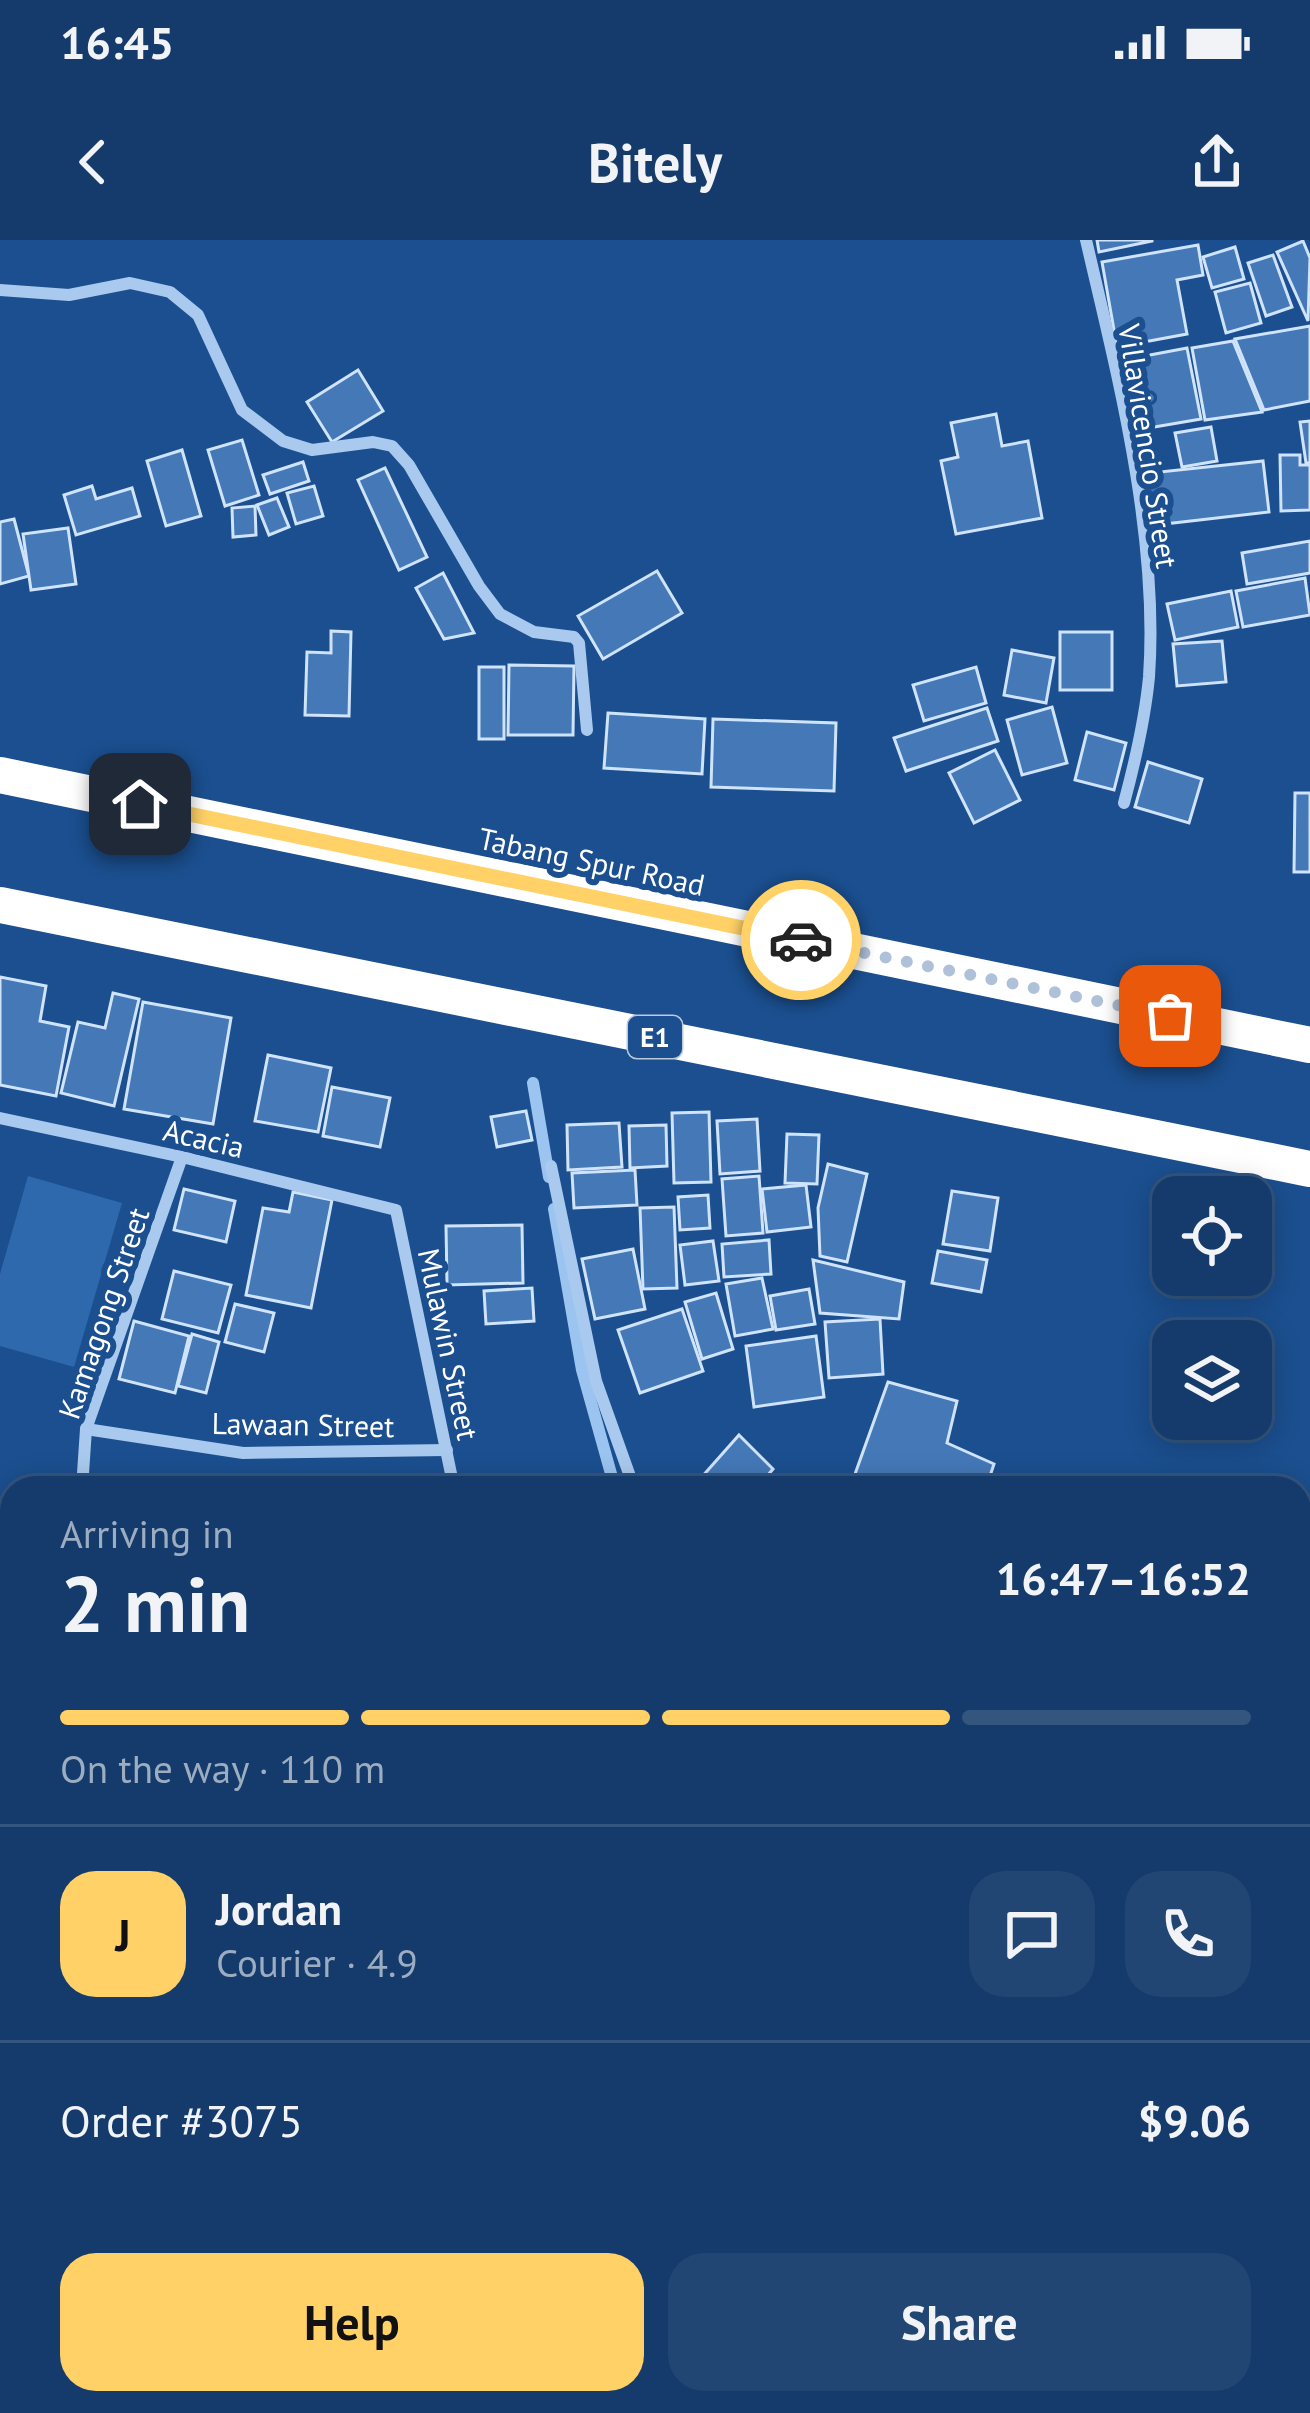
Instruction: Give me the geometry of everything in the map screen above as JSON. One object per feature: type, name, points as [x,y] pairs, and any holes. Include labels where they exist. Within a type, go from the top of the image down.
[{"type":"highway","name":"Tabang Spur Road","points":[[0,775],[1310,1046]]},
{"type":"highway","name":"E1","points":[[0,905],[1310,1169]]},
{"type":"street","name":"Villavicencio Street","points":[[1086,240],[1136,481],[1149,593],[1149,677],[1124,803]]},
{"type":"street","points":[[0,290],[69,295],[130,283],[170,292],[198,315],[242,410],[283,441],[312,450],[373,442],[392,446],[410,465],[500,614],[534,632],[574,637],[579,643],[587,730]]},
{"type":"street","name":"Acacia","points":[[0,1118],[182,1156],[396,1210]]},
{"type":"street","name":"Kamagong Street","points":[[83,1476],[86,1429],[182,1156]]},
{"type":"street","points":[[550,1166],[596,1381],[630,1476]]},
{"type":"street","name":"Mulawin Street","points":[[396,1210],[452,1476]]},
{"type":"street","name":"Lawaan Street","points":[[86,1429],[243,1453],[447,1450]]},
{"type":"shaded area","points":[[28,1176],[122,1203],[74,1367],[0,1346],[0,1274]]},
{"type":"building","points":[[1097,240],[1152,240],[1152,241],[1099,252]]},
{"type":"building","points":[[1303,241],[1310,258],[1308,321],[1277,252]]},
{"type":"building","points":[[1198,245],[1203,275],[1177,280],[1187,334],[1117,347],[1102,262]]},
{"type":"building","points":[[1235,247],[1244,279],[1212,288],[1203,257]]},
{"type":"building","points":[[1273,255],[1292,307],[1266,316],[1248,263]]},
{"type":"building","points":[[1250,283],[1261,323],[1226,333],[1215,292]]},
{"type":"building","points":[[1310,326],[1310,401],[1264,410],[1235,339]]},
{"type":"building","points":[[1233,341],[1262,412],[1205,420],[1192,348]]},
{"type":"building","points":[[1187,348],[1201,419],[1131,431],[1118,361]]},
{"type":"building","points":[[358,370],[383,411],[332,442],[307,402]]},
{"type":"building","points":[[996,414],[1002,446],[1028,441],[1042,518],[956,534],[941,461],[958,457],[951,423]]},
{"type":"building","points":[[1310,421],[1310,463],[1306,463],[1300,422]]},
{"type":"building","points":[[1211,427],[1217,461],[1182,467],[1175,433]]},
{"type":"building","points":[[242,440],[259,495],[225,506],[208,450]]},
{"type":"building","points":[[182,450],[201,516],[166,526],[147,461]]},
{"type":"building","points":[[1280,455],[1300,455],[1300,465],[1310,465],[1310,510],[1281,511]]},
{"type":"building","points":[[1263,461],[1269,512],[1147,526],[1141,474]]},
{"type":"building","points":[[303,462],[309,481],[270,494],[263,475]]},
{"type":"building","points":[[385,468],[427,557],[399,570],[358,480]]},
{"type":"building","points":[[92,486],[96,499],[132,488],[140,516],[76,535],[64,495]]},
{"type":"building","points":[[314,486],[323,516],[296,524],[287,493]]},
{"type":"building","points":[[277,498],[289,527],[269,535],[257,505]]},
{"type":"building","points":[[255,506],[256,535],[233,537],[232,508]]},
{"type":"building","points":[[14,519],[29,576],[0,584],[0,522]]},
{"type":"building","points":[[68,528],[76,584],[31,590],[23,534]]},
{"type":"building","points":[[1310,541],[1310,573],[1247,584],[1242,553]]},
{"type":"building","points":[[657,571],[682,613],[603,659],[578,616]]},
{"type":"building","points":[[443,573],[474,633],[444,639],[416,588]]},
{"type":"building","points":[[1305,578],[1310,615],[1243,627],[1236,591]]},
{"type":"building","points":[[1231,591],[1238,627],[1175,640],[1167,604]]},
{"type":"building","points":[[331,631],[351,632],[349,716],[305,715],[307,652],[331,653]]},
{"type":"building","points":[[1060,632],[1112,632],[1112,690],[1060,690]]},
{"type":"building","points":[[1222,641],[1226,682],[1177,686],[1173,644]]},
{"type":"building","points":[[1012,650],[1054,658],[1046,703],[1004,695]]},
{"type":"building","points":[[509,665],[574,666],[573,735],[508,735]]},
{"type":"building","points":[[479,667],[504,667],[504,739],[479,739]]},
{"type":"building","points":[[976,667],[986,703],[924,721],[913,685]]},
{"type":"building","points":[[1052,707],[1067,763],[1022,775],[1007,720]]},
{"type":"building","points":[[987,708],[998,741],[906,771],[894,738]]},
{"type":"building","points":[[608,713],[705,719],[702,774],[604,768]]},
{"type":"building","points":[[713,719],[836,723],[834,791],[711,787]]},
{"type":"building","points":[[1087,732],[1126,743],[1114,790],[1075,780]]},
{"type":"building","points":[[995,750],[1020,800],[974,823],[949,773]]},
{"type":"building","points":[[1148,762],[1202,779],[1189,823],[1135,807]]},
{"type":"building","points":[[1295,793],[1310,793],[1310,872],[1294,872]]},
{"type":"building","points":[[0,977],[46,986],[40,1021],[69,1027],[56,1096],[0,1085]]},
{"type":"building","points":[[113,993],[139,999],[114,1106],[61,1093],[78,1022],[105,1028]]},
{"type":"building","points":[[143,1002],[231,1018],[213,1124],[124,1109]]},
{"type":"building","points":[[268,1055],[331,1068],[318,1132],[255,1121]]},
{"type":"building","points":[[332,1087],[390,1098],[380,1147],[323,1136]]},
{"type":"building","points":[[526,1111],[532,1140],[497,1147],[491,1117]]},
{"type":"building","points":[[709,1112],[711,1182],[674,1183],[672,1113]]},
{"type":"building","points":[[757,1119],[760,1171],[720,1174],[717,1121]]},
{"type":"building","points":[[619,1123],[622,1167],[568,1170],[567,1125]]},
{"type":"building","points":[[666,1125],[667,1166],[630,1168],[629,1126]]},
{"type":"building","points":[[787,1134],[819,1135],[817,1184],[785,1183]]},
{"type":"building","points":[[828,1164],[867,1174],[847,1262],[820,1256],[818,1208]]},
{"type":"building","points":[[635,1170],[637,1205],[574,1208],[572,1173]]},
{"type":"building","points":[[759,1176],[763,1233],[726,1236],[722,1179]]},
{"type":"building","points":[[806,1185],[811,1227],[767,1232],[762,1189]]},
{"type":"building","points":[[184,1189],[235,1201],[226,1242],[174,1230]]},
{"type":"building","points":[[952,1191],[998,1198],[990,1251],[943,1244]]},
{"type":"building","points":[[293,1192],[332,1200],[311,1308],[246,1295],[263,1208],[289,1212]]},
{"type":"building","points":[[708,1195],[710,1228],[680,1230],[678,1197]]},
{"type":"building","points":[[674,1207],[677,1288],[643,1289],[640,1208]]},
{"type":"building","points":[[522,1225],[523,1283],[447,1285],[446,1226]]},
{"type":"building","points":[[769,1240],[771,1274],[724,1277],[722,1244]]},
{"type":"building","points":[[713,1241],[719,1281],[685,1285],[680,1245]]},
{"type":"building","points":[[633,1249],[645,1309],[595,1319],[582,1259]]},
{"type":"building","points":[[938,1251],[987,1260],[981,1292],[932,1283]]},
{"type":"building","points":[[813,1260],[904,1282],[899,1319],[820,1313]]},
{"type":"building","points":[[174,1271],[231,1285],[218,1333],[162,1319]]},
{"type":"building","points":[[762,1278],[773,1329],[735,1336],[726,1284]]},
{"type":"building","points":[[532,1288],[534,1321],[486,1324],[484,1291]]},
{"type":"building","points":[[809,1289],[815,1324],[776,1330],[770,1296]]},
{"type":"building","points":[[716,1293],[733,1349],[702,1359],[685,1302]]},
{"type":"building","points":[[235,1304],[274,1313],[264,1352],[225,1342]]},
{"type":"building","points":[[682,1309],[703,1371],[640,1393],[618,1330]]},
{"type":"building","points":[[880,1319],[883,1374],[829,1378],[825,1322]]},
{"type":"building","points":[[134,1321],[189,1336],[175,1393],[119,1379]]},
{"type":"building","points":[[192,1334],[219,1342],[206,1393],[178,1386]]},
{"type":"building","points":[[816,1336],[824,1397],[754,1407],[746,1346]]},
{"type":"building","points":[[888,1382],[957,1401],[947,1443],[994,1464],[990,1476],[854,1476]]},
{"type":"building","points":[[739,1435],[773,1469],[767,1476],[703,1476]]},
{"type":"waterway","points":[[533,1083],[549,1177]]},
{"type":"waterway","points":[[554,1209],[582,1370],[612,1476]]},
{"type":"way so far","points":[[801,940],[1170,1016]]},
{"type":"route","points":[[140,804],[801,940]]}]
